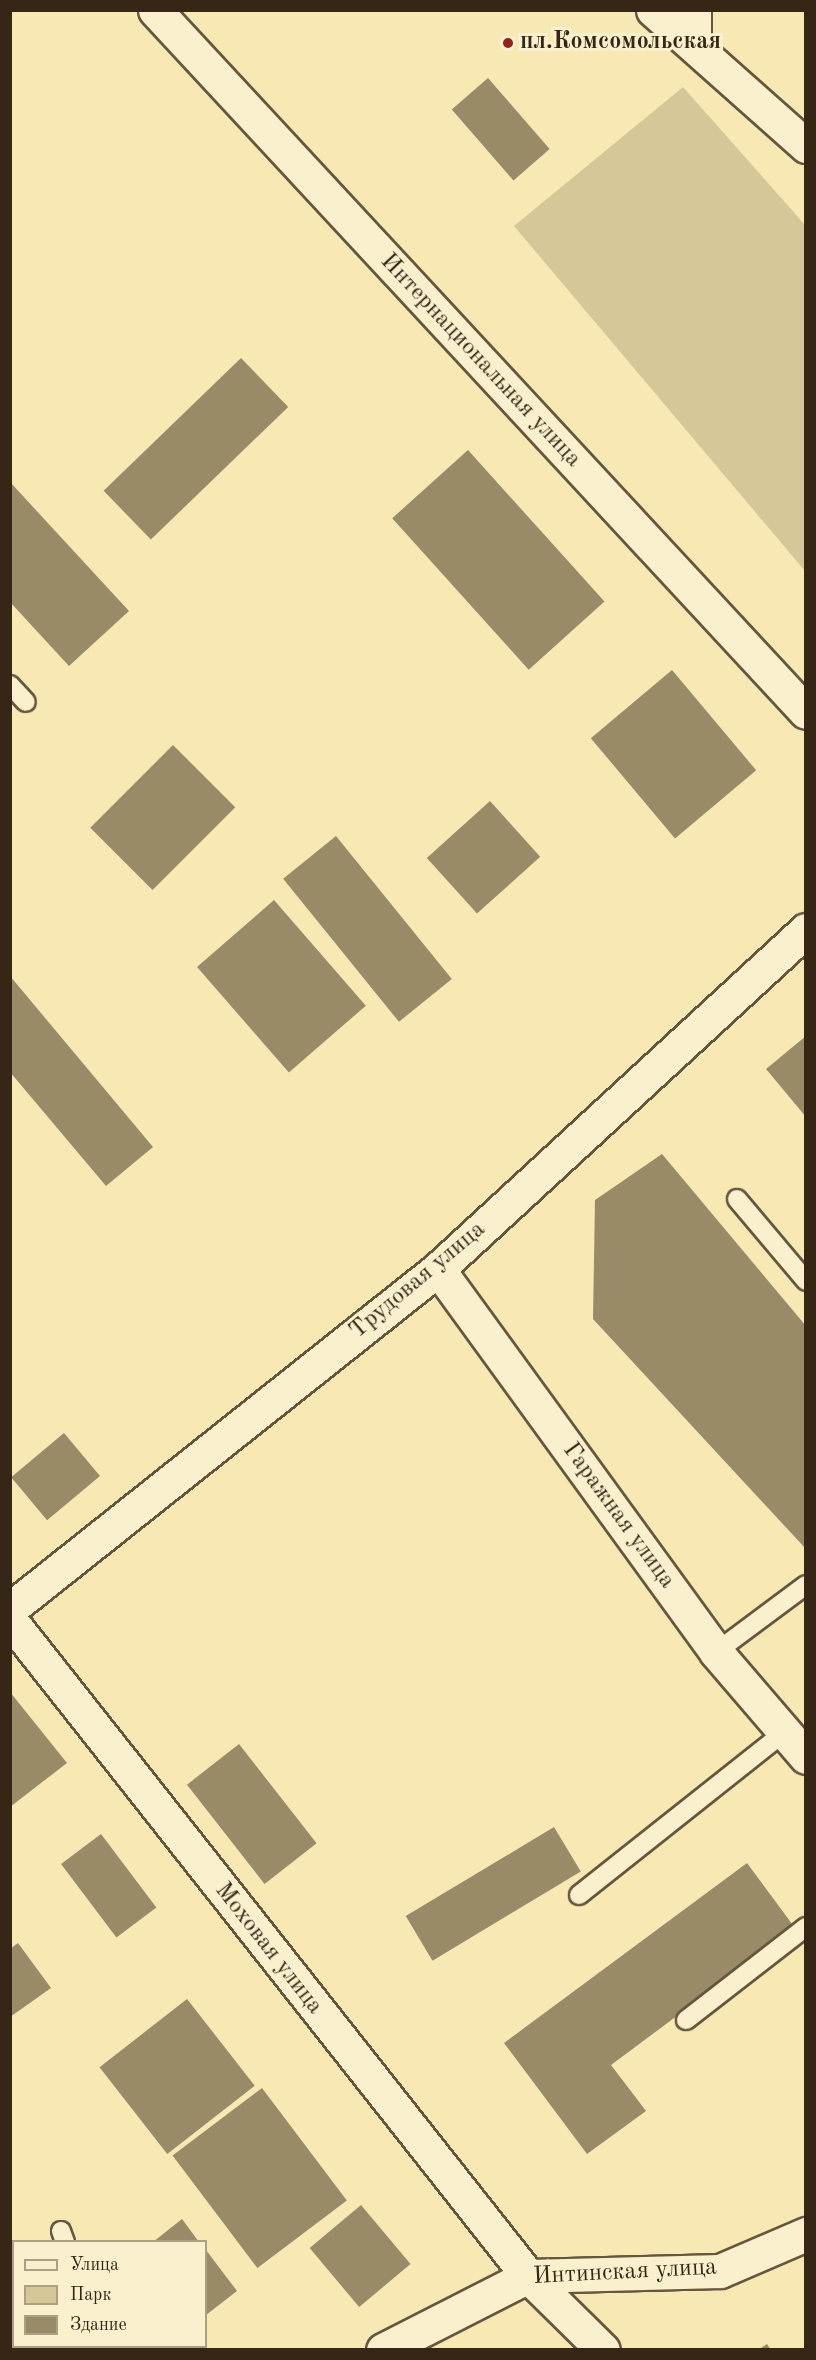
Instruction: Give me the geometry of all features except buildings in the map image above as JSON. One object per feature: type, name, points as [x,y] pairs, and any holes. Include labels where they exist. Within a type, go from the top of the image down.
[{"type":"street","name":"Интернациональная улица","points":[[155,10],[806,712]]},
{"type":"street","points":[[653,10],[694,44],[806,146]]},
{"type":"street","points":[[694,10],[694,44]]},
{"type":"street","name":"Трудовая улица","points":[[10,1609],[438,1269],[806,930]]},
{"type":"street","name":"Гаражная улица","points":[[438,1269],[716,1652],[806,1757]]},
{"type":"street","name":"Моховая улица","points":[[10,1620],[528,2276],[603,2349]]},
{"type":"street","name":"Интинская улица","points":[[383,2349],[528,2276],[720,2271],[806,2234]]},
{"type":"lane","points":[[10,685],[26,702]]},
{"type":"lane","points":[[737,1199],[806,1281]]},
{"type":"lane","points":[[716,1652],[806,1585]]},
{"type":"lane","points":[[579,1895],[784,1732]]},
{"type":"lane","points":[[687,2020],[806,1927]]},
{"type":"green space","points":[[683,87],[805,225],[805,571],[514,226]]},
{"type":"place","name":"пл.Комсомольская","points":[[508,43]]}]
